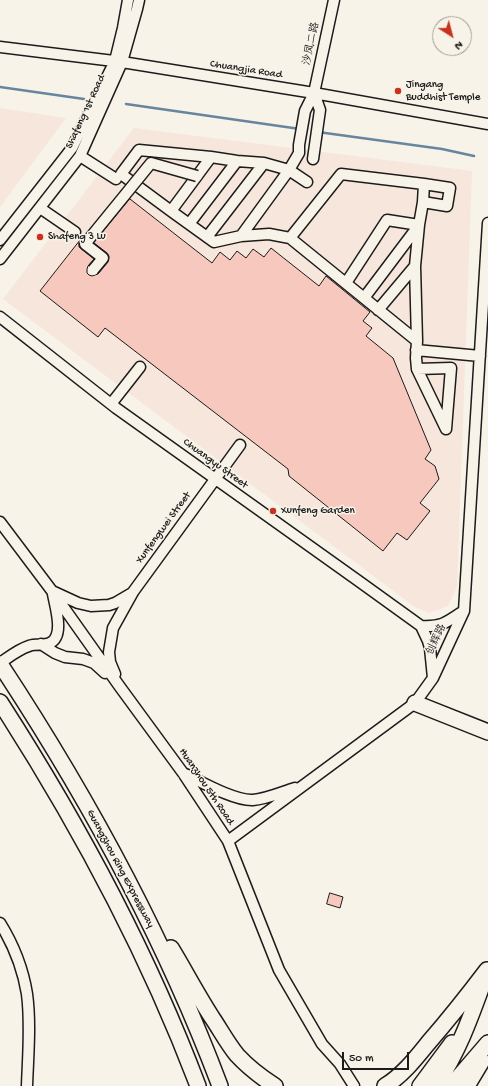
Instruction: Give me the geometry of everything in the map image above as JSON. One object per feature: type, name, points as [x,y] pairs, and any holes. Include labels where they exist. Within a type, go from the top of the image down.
[{"type":"highway","name":"Guangzhou Ring Expressway","points":[[1,666],[44,732],[112,850],[166,957],[202,1039],[220,1086]]},
{"type":"highway","name":"Guangzhou Ring Expressway","points":[[0,702],[51,783],[96,863],[166,1007],[198,1086]]},
{"type":"highway","points":[[415,703],[488,732]]},
{"type":"highway","points":[[88,809],[229,1044],[248,1066],[258,1075],[275,1086]]},
{"type":"highway","points":[[435,1086],[455,1054],[488,970]]},
{"type":"highway","points":[[385,1086],[391,1083],[412,1062],[488,970]]},
{"type":"highway","points":[[420,1086],[471,1016]]},
{"type":"highway","points":[[451,1086],[488,1043]]},
{"type":"highway","points":[[467,1086],[488,1051]]},
{"type":"street","name":"Shafeng 1st Road","points":[[0,240],[72,148],[119,61],[128,0]]},
{"type":"street","name":"Shafeng 1st Road","points":[[0,259],[80,156],[119,61],[139,0]]},
{"type":"street","name":"沙凤二路","points":[[314,93],[334,0]]},
{"type":"street","name":"Chuangjia Road","points":[[0,47],[119,61],[314,93],[488,124]]},
{"type":"street","points":[[240,236],[289,170],[299,153],[304,111],[314,93]]},
{"type":"street","points":[[313,159],[320,110],[314,93]]},
{"type":"street","points":[[307,182],[289,170],[264,163],[139,150],[121,174],[214,242],[240,236],[269,234],[290,238],[364,298],[416,346],[480,356]]},
{"type":"street","points":[[80,156],[116,179]]},
{"type":"street","points":[[171,211],[211,157]]},
{"type":"street","points":[[189,224],[237,161]]},
{"type":"street","points":[[93,270],[103,258],[85,244],[151,163],[197,176]]},
{"type":"street","points":[[207,237],[264,163]]},
{"type":"street","points":[[290,238],[341,174],[450,188],[447,206],[423,202]]},
{"type":"street","points":[[417,369],[451,368],[446,429],[417,369],[416,358],[415,266],[418,225],[423,202],[424,184]]},
{"type":"street","points":[[40,208],[75,232]]},
{"type":"street","points":[[346,283],[387,220],[418,225]]},
{"type":"street","points":[[433,678],[430,648],[420,626],[442,625],[464,611],[488,223]]},
{"type":"street","points":[[364,298],[418,225]]},
{"type":"street","points":[[378,310],[415,266]]},
{"type":"street","name":"Chuangyu Street","points":[[0,317],[111,404],[420,626]]},
{"type":"street","points":[[111,404],[140,367]]},
{"type":"street","name":"Xunfengwei Street","points":[[120,687],[110,662],[109,652],[113,628],[133,592],[240,445]]},
{"type":"street","name":"Huanzhou 5th Road","points":[[0,522],[52,591],[183,773],[228,841],[279,970],[322,1044],[340,1064],[354,1086]]},
{"type":"street","points":[[52,591],[78,603],[91,606],[109,605],[115,603],[133,592]]},
{"type":"street","points":[[1,666],[25,647],[49,643],[54,640],[58,632],[58,621],[52,591]]},
{"type":"street","name":"创辉路","points":[[228,841],[415,703],[433,678],[464,611]]},
{"type":"street","points":[[41,644],[55,653],[65,657],[83,658],[94,663],[120,687]]},
{"type":"street","points":[[183,773],[226,793],[251,800],[265,798],[303,786]]},
{"type":"street","points":[[0,923],[13,948],[23,976],[27,994],[28,1028],[26,1086]]},
{"type":"shaded area","points":[[0,108],[66,118],[0,207]]},
{"type":"shaded area","points":[[134,128],[472,171],[457,587],[448,606],[429,613],[415,607],[3,299]]},
{"type":"building","points":[[130,199],[212,263],[220,252],[230,260],[237,251],[246,258],[253,249],[264,257],[271,248],[319,286],[326,276],[370,312],[363,321],[372,328],[366,336],[393,358],[431,450],[425,459],[435,466],[439,479],[420,503],[430,511],[407,540],[397,533],[383,551],[289,476],[288,469],[105,328],[98,337],[40,291],[80,240],[79,247],[94,259],[88,266],[87,273],[92,276],[98,274],[108,262],[109,256],[94,243]]},
{"type":"building","points":[[330,893],[343,897],[340,908],[327,904]]},
{"type":"waterway","points":[[0,87],[84,99]]},
{"type":"waterway","points":[[126,104],[300,129]]},
{"type":"waterway","points":[[318,132],[442,149],[474,156]]},
{"type":"place","name":"Jingang Buddhist Temple","points":[[398,91]]},
{"type":"place","name":"Shafeng 3 Lu","points":[[40,237]]},
{"type":"place","name":"Xunfeng Garden","points":[[273,511]]}]
